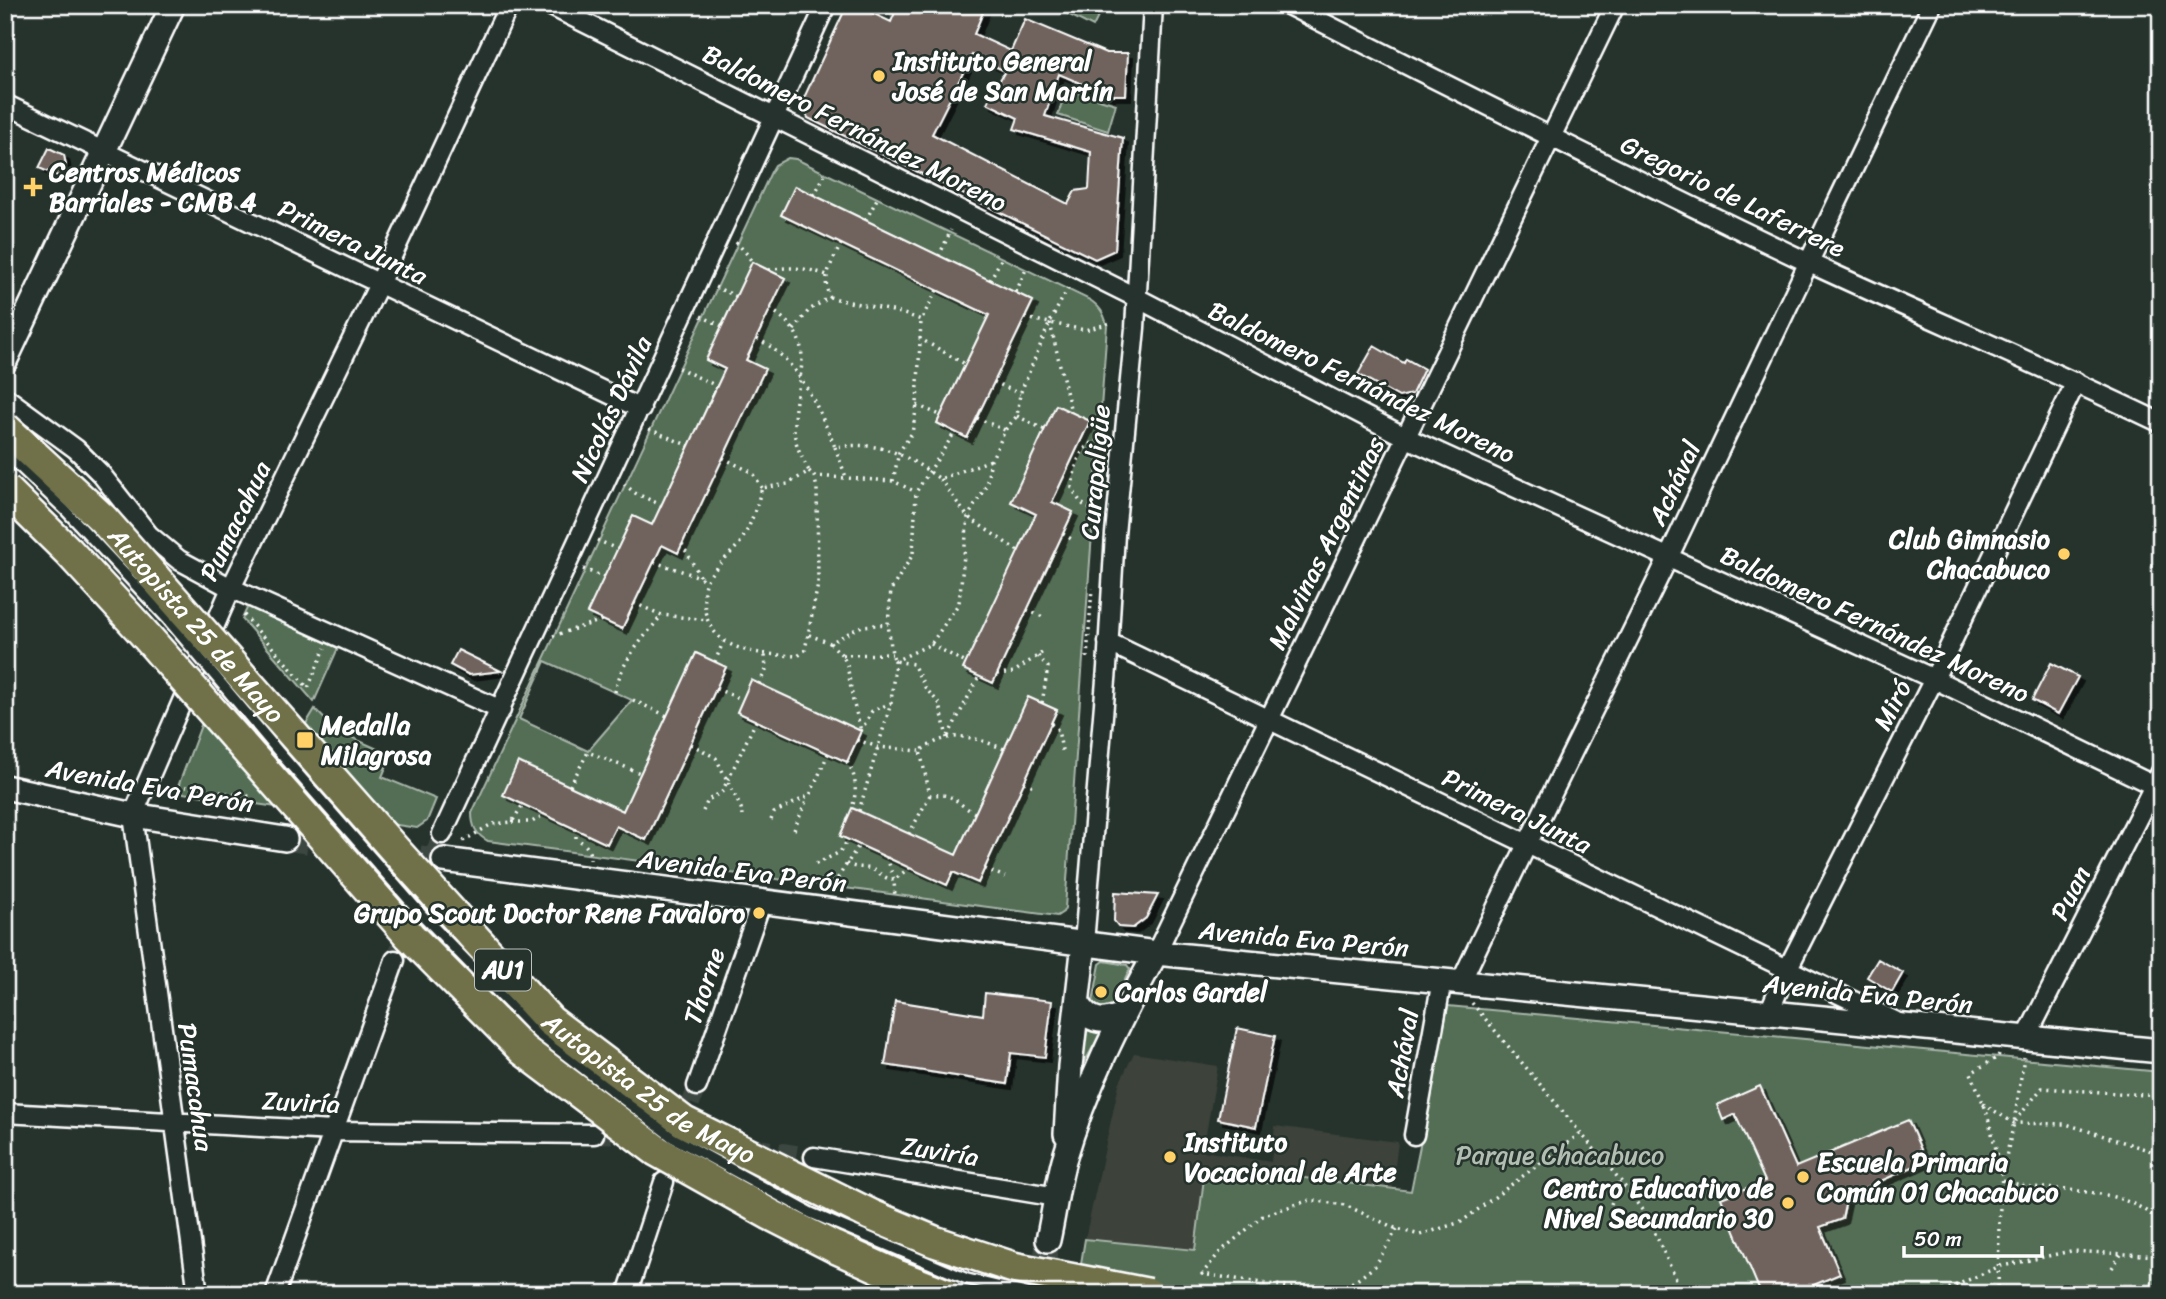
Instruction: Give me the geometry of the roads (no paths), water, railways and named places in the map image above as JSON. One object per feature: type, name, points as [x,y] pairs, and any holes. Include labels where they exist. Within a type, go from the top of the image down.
[{"type":"highway","name":"Autopista 25 de Mayo","points":[[5,428],[103,520],[396,851],[560,1029],[684,1122],[872,1215],[933,1241],[1015,1268],[1149,1294]]},
{"type":"highway","name":"Autopista 25 de Mayo","points":[[5,489],[69,552],[139,628],[410,936],[523,1050],[657,1151],[803,1231],[896,1275],[945,1294]]},
{"type":"main road","points":[[5,361],[173,5]]},
{"type":"main road","name":"Avenida Eva Perón","points":[[5,787],[133,816],[285,839]]},
{"type":"main road","name":"Avenida Eva Perón","points":[[443,860],[1156,953],[2161,1051]]},
{"type":"main road","points":[[1048,1240],[1065,1158],[1070,1066],[1084,943]]},
{"type":"main road","points":[[1065,1158],[1122,1015],[1156,953]]},
{"type":"main road","points":[[1078,1003],[1085,1014],[1096,1021],[1109,1021],[1122,1015]]},
{"type":"street","name":"Pumacahua","points":[[198,1294],[133,816],[231,588],[379,284],[509,5]]},
{"type":"street","name":"Baldomero Fernández Moreno","points":[[549,5],[1137,298],[1407,438],[2158,782]]},
{"type":"street","name":"Nicolás Dávila","points":[[442,834],[826,5]]},
{"type":"street","name":"Curapaligüe","points":[[1084,943],[1137,298],[1153,5]]},
{"type":"street","name":"Malvinas Argentinas","points":[[1156,953],[1615,5]]},
{"type":"street","name":"Achával","points":[[1414,1135],[1452,981],[1525,844],[1668,557],[1932,5]]},
{"type":"street","name":"Gregorio de Laferrere","points":[[1290,6],[1550,138],[1807,262],[2076,382],[2161,423]]},
{"type":"street","name":"Primera Junta","points":[[5,104],[641,409]]},
{"type":"street","name":"Miró","points":[[1769,1012],[1787,970],[1934,679],[2076,382]]},
{"type":"street","points":[[5,397],[76,449],[101,474],[149,535],[179,560],[231,588],[501,710]]},
{"type":"street","name":"Primera Junta","points":[[1108,642],[1904,1026]]},
{"type":"street","name":"Puan","points":[[2026,1038],[2158,782]]},
{"type":"street","name":"Thorne","points":[[697,1086],[761,903]]},
{"type":"street","points":[[275,1294],[395,960]]},
{"type":"street","name":"Zuviría","points":[[5,1113],[333,1131],[594,1134]]},
{"type":"street","name":"Zuviría","points":[[814,1157],[1057,1197]]},
{"type":"street","points":[[627,1294],[664,1182]]},
{"type":"lane","points":[[5,453],[65,510],[168,620],[278,751],[423,916],[537,1034],[672,1137],[811,1213],[967,1279],[1030,1294]]},
{"type":"tunnel","points":[[395,960],[442,834]]},
{"type":"tunnel","points":[[285,839],[444,860]]},
{"type":"tunnel","points":[[682,1129],[697,1086]]},
{"type":"tunnel","points":[[594,1134],[687,1137]]},
{"type":"tunnel","points":[[752,1147],[814,1157]]},
{"type":"tunnel","points":[[1039,1294],[1048,1240]]},
{"type":"place","name":"Instituto General José de San Martín","points":[[879,76]]},
{"type":"place","name":"Centros Médicos Barriales - CMB 4","points":[[33,187]]},
{"type":"place","name":"Club Gimnasio Chacabuco","points":[[2064,554]]},
{"type":"place","name":"Medalla Milagrosa","points":[[305,740]]},
{"type":"place","name":"Grupo Scout Doctor Rene Favaloro","points":[[759,913]]},
{"type":"place","name":"Carlos Gardel","points":[[1101,992]]},
{"type":"place","name":"Instituto Vocacional de Arte","points":[[1170,1157]]},
{"type":"place","name":"Escuela Primaria Común 01 Chacabuco","points":[[1803,1177]]},
{"type":"place","name":"Centro Educativo de Nivel Secundario 30","points":[[1788,1203]]},
{"type":"park label","name":"Parque Chacabuco","points":[[1560,1155]]}]
